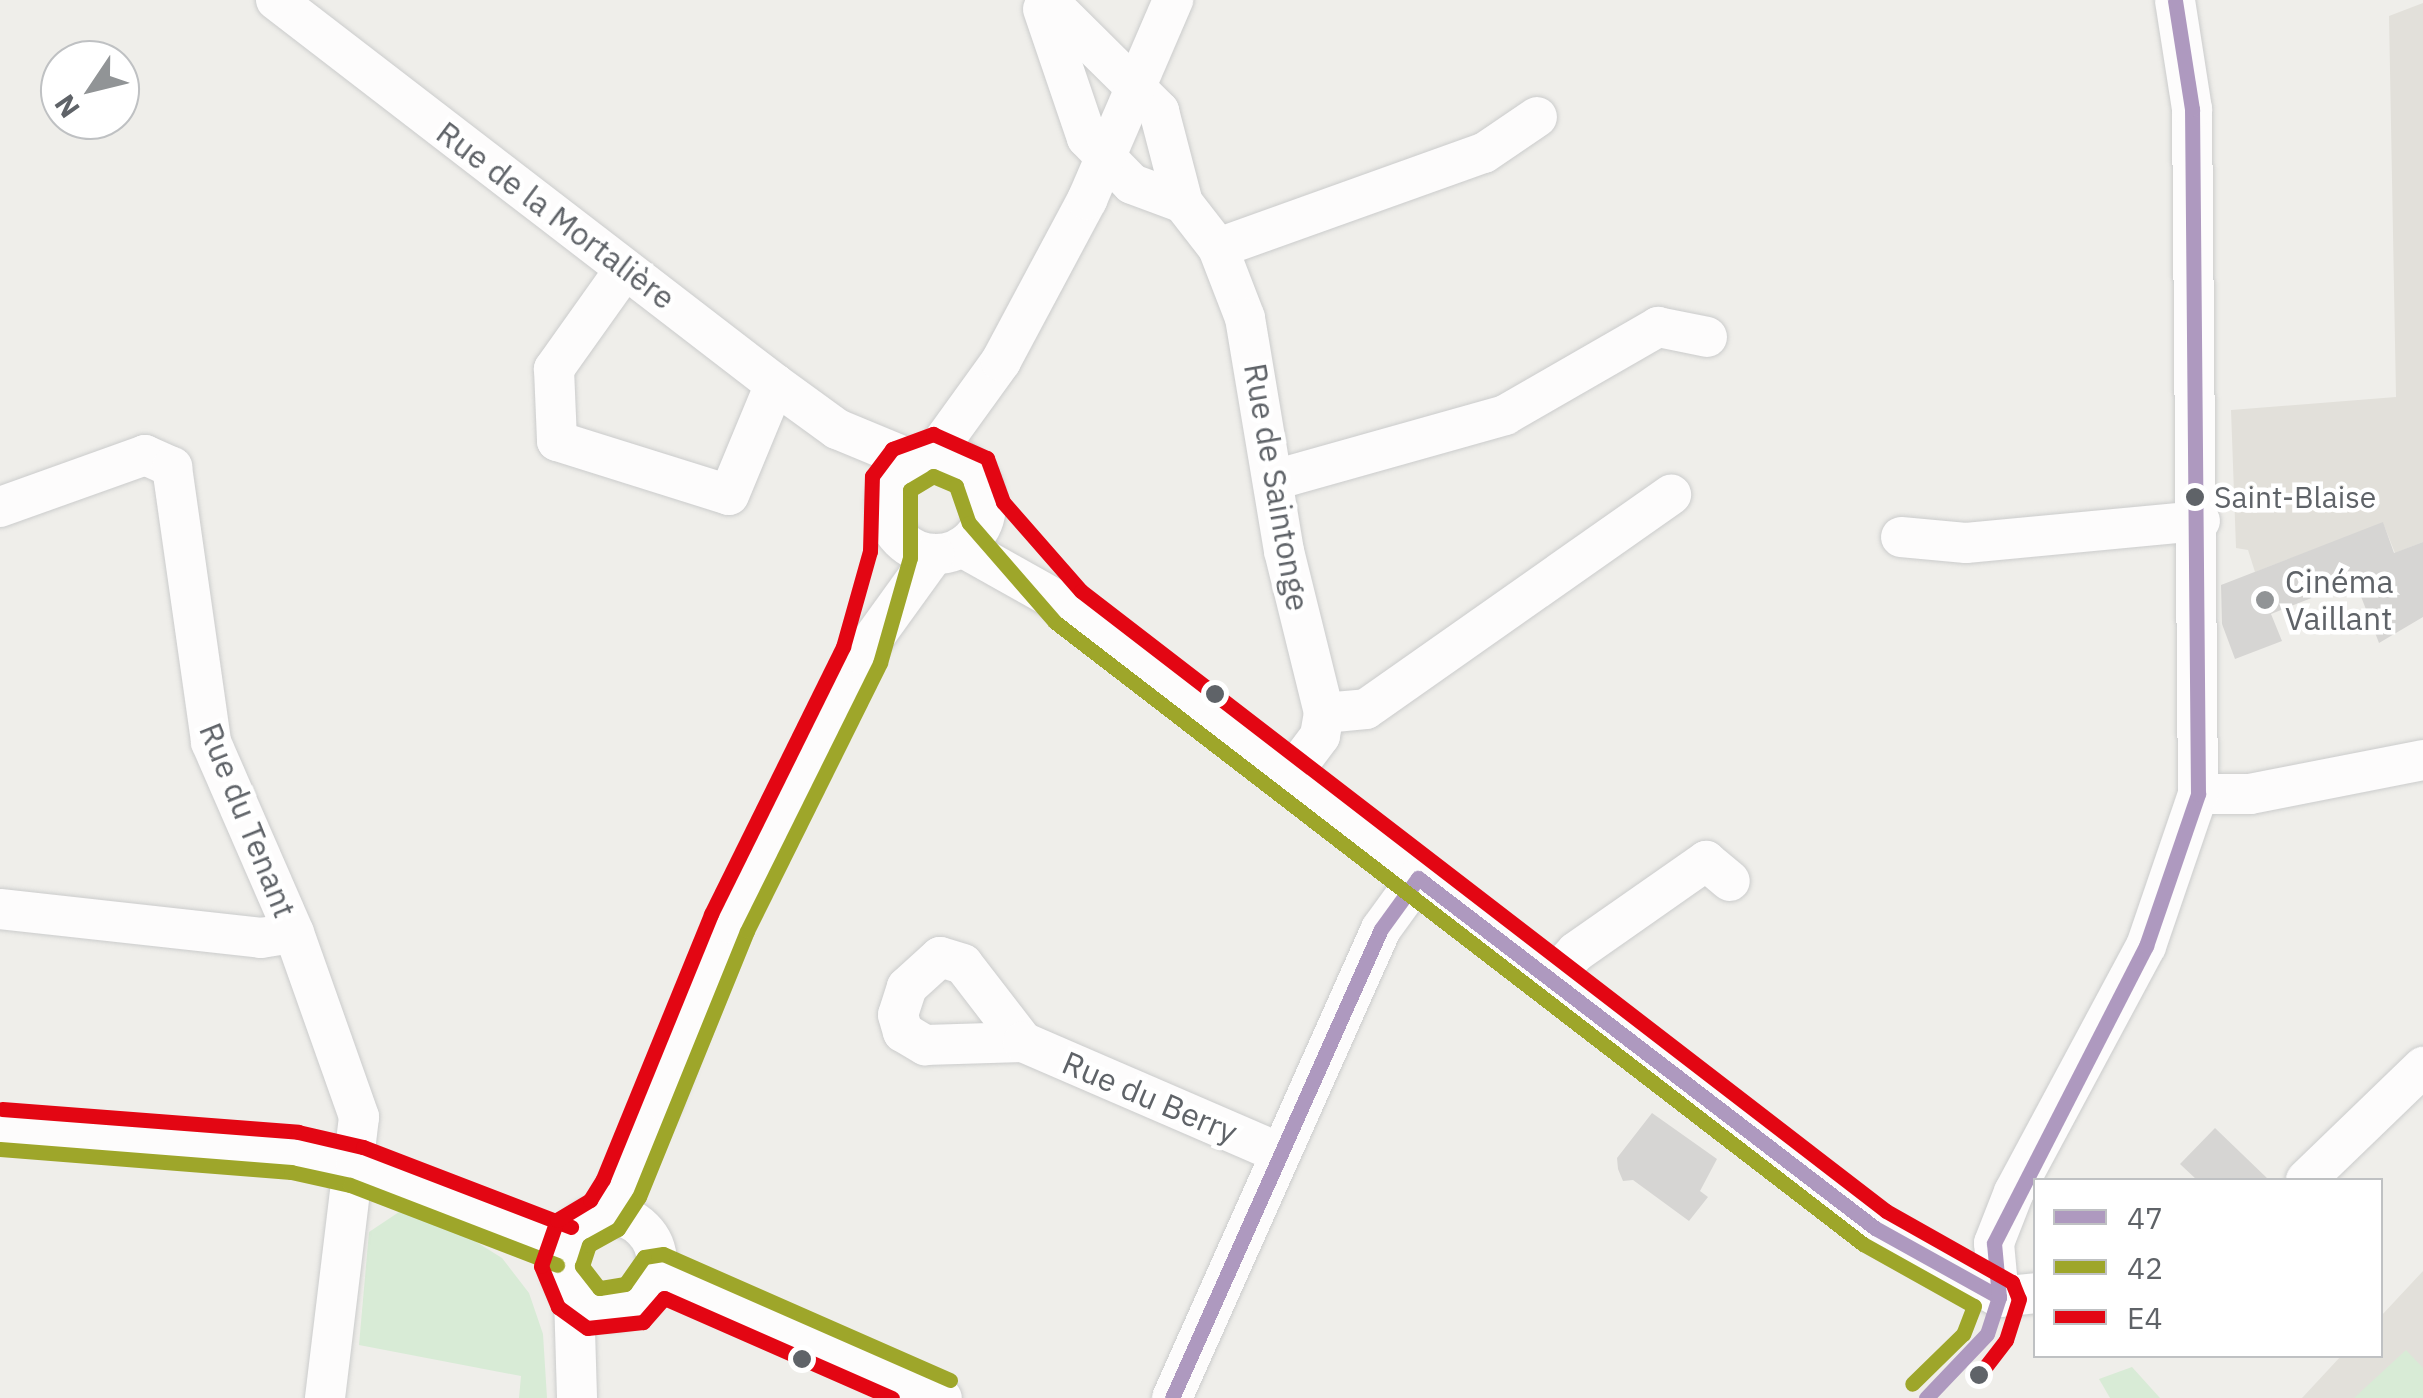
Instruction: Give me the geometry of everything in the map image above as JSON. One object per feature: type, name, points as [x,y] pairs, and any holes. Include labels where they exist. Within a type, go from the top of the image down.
[{"type":"street","name":"Rue de la Mortalière","points":[[276,0],[837,428],[974,472]]},
{"type":"street","points":[[1043,0],[1081,124],[1105,164]]},
{"type":"street","name":"Rue de Saintonge","points":[[1043,0],[1159,111],[1183,203],[1218,248],[1249,336],[1274,480],[1324,713]]},
{"type":"street","points":[[862,654],[890,512],[923,457],[1000,361],[1105,164],[1173,0]]},
{"type":"street","points":[[2017,1295],[1994,1244],[2014,1192],[2146,946],[2198,794],[2200,521],[2192,109],[2175,0]]},
{"type":"street","points":[[1218,248],[1484,153],[1537,117]]},
{"type":"street","name":"Rue de Saintonge","points":[[1105,164],[1183,203]]},
{"type":"street","points":[[625,269],[554,369],[557,441],[729,495],[775,384]]},
{"type":"street","points":[[1274,480],[1506,415],[1658,327],[1707,337]]},
{"type":"street","points":[[1000,361],[974,472],[985,512],[1066,606]]},
{"type":"street","name":"Rue de la Mortalière","points":[[837,428],[890,512]]},
{"type":"street","name":"Rue du Tenant","points":[[0,507],[93,467],[145,455],[172,467],[211,742],[294,933],[359,1117],[325,1398]]},
{"type":"street","points":[[1290,776],[1320,736],[1324,713],[1366,709],[1671,495]]},
{"type":"street","points":[[890,512],[948,550],[1066,606],[1875,1228],[2017,1295]]},
{"type":"street","points":[[577,1398],[574,1296],[563,1278],[564,1246],[580,1225],[604,1215],[663,1099],[730,923],[862,654],[948,550],[985,512]]},
{"type":"street","points":[[1902,537],[1966,543],[2200,521]]},
{"type":"street","points":[[2198,794],[2250,794],[2423,760]]},
{"type":"street","points":[[1550,980],[1576,952],[1706,862],[1730,881]]},
{"type":"street","points":[[1172,1398],[1278,1152],[1381,929],[1418,878]]},
{"type":"street","points":[[0,909],[261,938],[294,933]]},
{"type":"street","name":"Rue du Berry","points":[[1023,1042],[1278,1152]]},
{"type":"street","points":[[2308,1178],[2423,1067]]},
{"type":"street","points":[[663,1099],[643,1228],[657,1273],[942,1398]]},
{"type":"street","points":[[0,1129],[294,1152],[356,1166],[564,1246]]},
{"type":"street","points":[[604,1215],[643,1228]]},
{"type":"street","points":[[596,1398],[606,1350],[630,1308],[657,1273]]},
{"type":"street","points":[[574,1296],[606,1312],[630,1308]]},
{"type":"shaded area","points":[[2423,3],[2423,542],[2395,553],[2383,523],[2255,572],[2248,550],[2236,548],[2231,410],[2396,397],[2389,16]]},
{"type":"shaded area","points":[[2423,1271],[2423,1398],[2302,1398],[2339,1358],[2383,1358],[2383,1314]]},
{"type":"green space","points":[[399,1212],[449,1225],[502,1258],[529,1293],[543,1334],[547,1398],[519,1398],[521,1376],[359,1345],[369,1232]]},
{"type":"green space","points":[[2406,1350],[2423,1368],[2423,1398],[2354,1398]]},
{"type":"green space","points":[[2132,1367],[2160,1398],[2110,1398],[2099,1379]]},
{"type":"building","name":"Cinéma Vaillant","points":[[2383,522],[2394,553],[2423,542],[2423,617],[2379,643],[2355,581],[2271,614],[2282,641],[2235,659],[2222,624],[2221,585]]},
{"type":"building","points":[[1652,1113],[1717,1159],[1700,1191],[1708,1197],[1689,1221],[1633,1180],[1623,1181],[1618,1169],[1617,1158]]},
{"type":"building","points":[[2215,1128],[2267,1178],[2195,1178],[2180,1164]]},
{"type":"transit line","name":"47","points":[[1926,1398],[1987,1334],[1999,1297],[1994,1243],[2146,946],[2198,794],[2192,109],[2175,0]]},
{"type":"transit line","name":"E4","points":[[892,1398],[664,1298],[643,1322],[587,1328],[558,1307],[541,1266],[557,1220],[590,1200],[603,1179],[711,914],[843,647],[870,551],[872,476],[892,449],[933,434],[987,458],[1003,502],[1081,591],[1886,1211],[2012,1282],[2019,1299],[2006,1340],[1979,1375]]},
{"type":"transit line","name":"42","points":[[950,1380],[663,1254],[644,1257],[625,1284],[599,1288],[582,1266],[589,1245],[618,1229],[639,1197],[747,931],[880,663],[910,558],[910,490],[933,476],[956,486],[969,523],[1055,622],[1863,1244],[1974,1306],[1963,1334],[1912,1384]]},
{"type":"transit line","name":"47","points":[[1418,878],[1875,1228],[1999,1297]]},
{"type":"transit line","name":"47","points":[[1172,1398],[1381,929],[1418,878]]},
{"type":"transit line","name":"E4","points":[[2,1109],[298,1132],[363,1147],[571,1227]]},
{"type":"transit line","name":"42","points":[[0,1149],[291,1172],[350,1185],[557,1265]]},
{"type":"place","name":"Saint-Blaise","points":[[2195,497]]},
{"type":"place","name":"Cinéma Vaillant","points":[[2265,600]]}]
